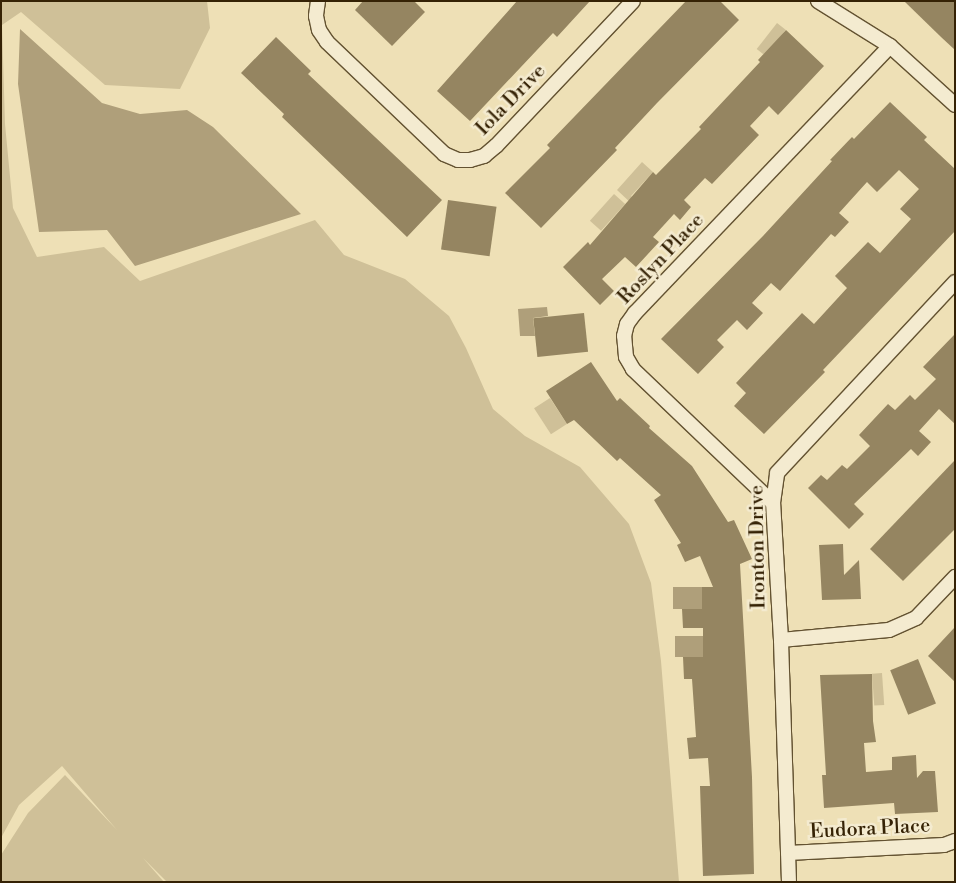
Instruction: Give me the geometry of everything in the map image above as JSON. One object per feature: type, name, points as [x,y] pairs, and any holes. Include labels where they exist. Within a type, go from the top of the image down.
[{"type":"street","name":"Iola Drive","points":[[318,1],[316,16],[319,30],[328,42],[444,154],[458,160],[470,160],[484,156],[496,146],[633,1]]},
{"type":"street","points":[[818,1],[890,46],[955,105]]},
{"type":"street","name":"Roslyn Place","points":[[773,504],[633,369],[626,357],[624,336],[627,324],[635,313],[890,46]]},
{"type":"street","name":"Ironton Drive","points":[[789,882],[781,640],[773,504],[777,473],[955,282]]},
{"type":"street","points":[[781,640],[889,630],[916,618],[955,577]]},
{"type":"street","name":"Eudora Place","points":[[788,853],[944,845],[955,841]]},
{"type":"shaded area","points":[[1,1],[207,1],[210,28],[180,89],[105,85],[21,12],[2,25],[5,124],[13,208],[37,257],[104,247],[140,281],[315,220],[344,255],[405,279],[449,316],[466,348],[493,409],[525,436],[580,467],[629,524],[651,583],[661,661],[679,882],[167,882],[143,858],[164,882],[1,882],[1,855],[28,813],[65,775],[117,830],[62,766],[19,805],[1,838]]},
{"type":"shaded area","points":[[777,23],[786,30],[765,56],[757,49]]},
{"type":"shaded area","points":[[20,29],[102,103],[140,114],[187,110],[213,127],[301,214],[135,266],[107,230],[39,232],[18,84]]},
{"type":"shaded area","points":[[642,162],[653,172],[631,196],[635,200],[632,204],[617,190]]},
{"type":"shaded area","points":[[614,194],[625,204],[601,231],[590,221]]},
{"type":"shaded area","points":[[547,307],[548,316],[533,318],[535,336],[520,336],[518,309]]},
{"type":"shaded area","points":[[550,398],[567,424],[551,434],[534,408]]},
{"type":"shaded area","points":[[673,587],[702,587],[702,609],[673,609]]},
{"type":"shaded area","points":[[675,636],[703,636],[703,657],[675,657]]},
{"type":"shaded area","points":[[882,673],[884,705],[874,706],[872,674]]},
{"type":"building","points":[[363,1],[414,1],[425,12],[392,46],[355,10]]},
{"type":"building","points":[[517,1],[590,1],[557,37],[553,33],[470,121],[437,91]]},
{"type":"building","points":[[686,1],[720,1],[739,20],[657,103],[615,148],[617,150],[541,228],[505,193],[550,148],[547,145]]},
{"type":"building","points":[[904,1],[955,1],[955,50],[941,37]]},
{"type":"building","points":[[786,30],[824,66],[778,115],[769,106],[750,126],[759,135],[712,184],[705,178],[684,200],[691,207],[680,220],[674,214],[653,237],[659,242],[636,267],[625,257],[602,279],[614,291],[600,305],[563,267],[588,242],[590,245],[653,172],[656,175],[701,129],[699,127],[760,62],[758,60]]},
{"type":"building","points":[[276,37],[311,71],[308,74],[442,200],[407,237],[282,117],[284,114],[241,73]]},
{"type":"building","points":[[890,102],[927,137],[924,140],[955,169],[955,231],[823,370],[825,372],[764,434],[734,406],[746,393],[736,383],[802,313],[814,324],[847,288],[835,276],[868,242],[880,253],[911,219],[900,209],[919,189],[899,170],[877,192],[867,182],[839,213],[849,222],[835,237],[831,234],[780,291],[771,283],[752,303],[763,313],[747,330],[737,320],[717,340],[724,347],[698,374],[661,339],[763,236],[852,137],[854,139]]},
{"type":"building","points":[[448,200],[497,207],[490,256],[441,250]]},
{"type":"building","points":[[584,313],[588,352],[537,357],[533,318]]},
{"type":"building","points":[[955,334],[955,424],[939,409],[919,431],[931,442],[918,456],[911,449],[854,504],[864,514],[849,529],[808,488],[821,475],[827,480],[842,465],[847,469],[870,446],[859,435],[888,404],[895,410],[910,395],[915,400],[936,379],[923,367]]},
{"type":"building","points":[[591,362],[617,401],[620,398],[650,426],[649,428],[692,466],[728,522],[734,520],[752,559],[740,564],[752,777],[754,874],[703,876],[700,786],[710,786],[708,758],[689,759],[687,738],[696,737],[692,679],[684,679],[683,657],[703,657],[703,628],[683,628],[682,609],[702,609],[702,587],[713,587],[700,556],[685,562],[677,545],[681,543],[654,500],[661,495],[620,458],[617,461],[574,420],[567,424],[546,391]]},
{"type":"building","points":[[955,460],[955,529],[903,581],[870,549]]},
{"type":"building","points":[[843,544],[844,575],[859,560],[861,599],[822,600],[819,545]]},
{"type":"building","points":[[955,627],[955,682],[928,656]]},
{"type":"building","points":[[918,659],[936,704],[908,715],[890,670]]},
{"type":"building","points":[[872,674],[873,721],[876,742],[864,743],[866,772],[892,770],[892,757],[916,755],[917,778],[923,771],[935,771],[938,812],[895,814],[894,803],[824,808],[822,775],[826,775],[820,675]]}]
